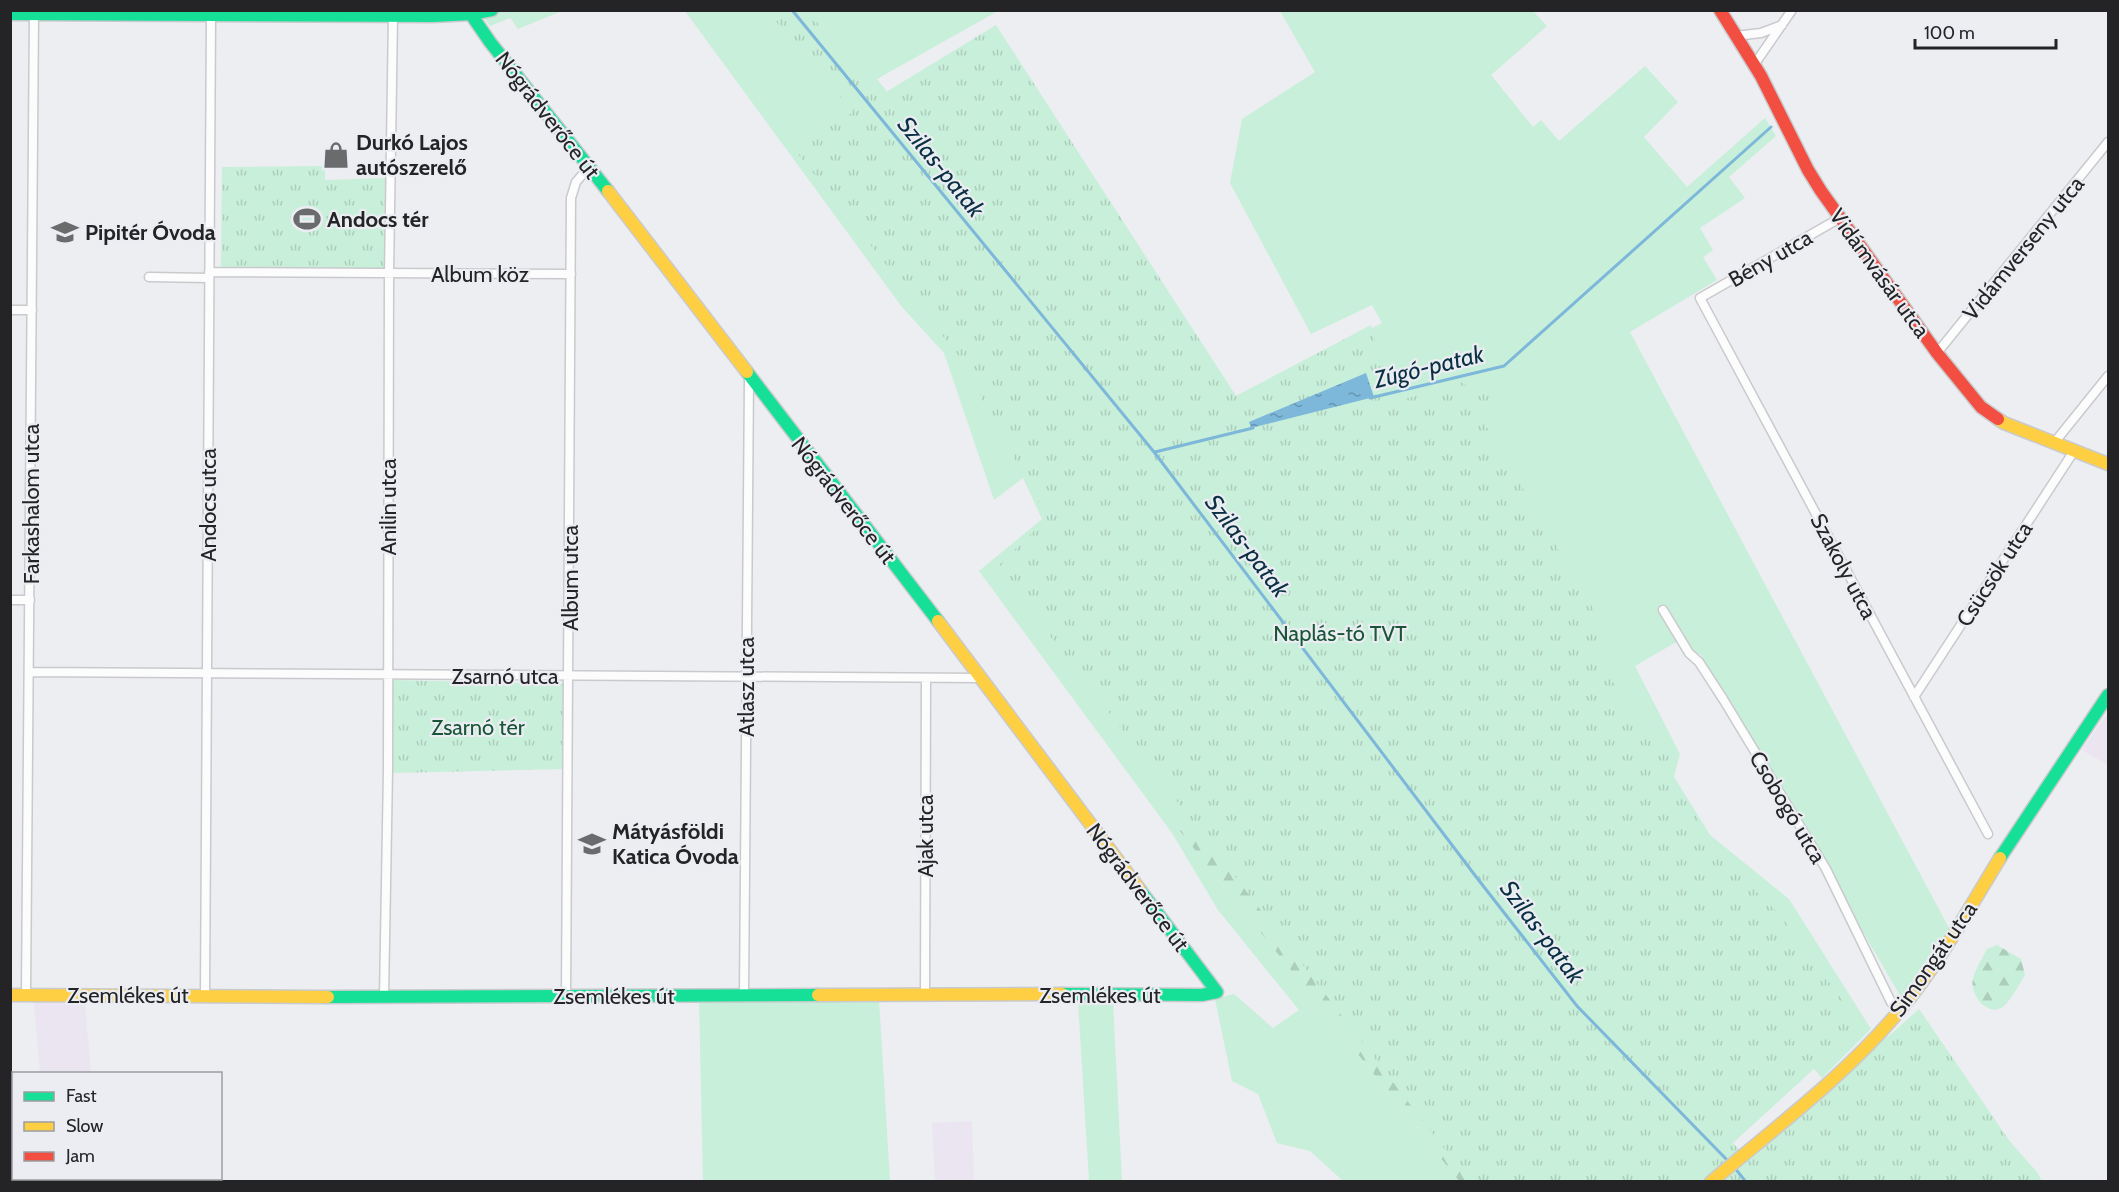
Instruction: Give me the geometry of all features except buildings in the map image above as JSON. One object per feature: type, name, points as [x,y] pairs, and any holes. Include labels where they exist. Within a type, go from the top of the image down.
[{"type":"street","points":[[10,14],[393,16],[492,10]]},
{"type":"street","name":"Vidámvásár utca","points":[[1720,10],[1754,65],[1808,170],[1937,353],[1975,401],[2004,423],[2109,464]]},
{"type":"street","points":[[1754,65],[1792,10]]},
{"type":"street","name":"Nógrádverőce út","points":[[469,12],[980,678],[1217,992]]},
{"type":"street","name":"Farkashalom utca","points":[[26,994],[32,310],[30,13]]},
{"type":"street","name":"Andocs utca","points":[[205,995],[211,15]]},
{"type":"street","name":"Anilin utca","points":[[384,998],[388,770],[389,274],[393,16]]},
{"type":"street","points":[[1735,36],[1761,33],[1782,24]]},
{"type":"street","name":"Vidámverseny utca","points":[[1937,353],[2109,142]]},
{"type":"street","name":"Album utca","points":[[566,996],[573,189],[589,167]]},
{"type":"street","name":"Bény utca","points":[[1700,298],[1840,218]]},
{"type":"street","points":[[149,277],[389,274]]},
{"type":"street","name":"Album köz","points":[[389,274],[571,274]]},
{"type":"street","name":"Szakoly utca","points":[[1700,298],[1988,834]]},
{"type":"street","points":[[10,310],[32,310]]},
{"type":"street","points":[[2054,443],[2109,376]]},
{"type":"street","name":"Atlasz utca","points":[[744,996],[749,378]]},
{"type":"street","name":"Csücsök utca","points":[[1914,697],[2074,451]]},
{"type":"street","points":[[10,600],[30,600]]},
{"type":"street","name":"Csobogó utca","points":[[1663,610],[1689,653],[1699,663],[1723,699],[1826,869],[1891,1002],[1899,1011]]},
{"type":"street","name":"Zsarnó utca","points":[[30,672],[980,678]]},
{"type":"street","name":"Ajak utca","points":[[925,994],[926,678]]},
{"type":"street","name":"Simongát utca","points":[[1716,1177],[1827,1083],[1899,1011],[1928,973],[2109,695]]},
{"type":"street","name":"Zsemlékes út","points":[[10,994],[384,998],[925,994],[1178,995],[1217,992]]},
{"type":"shaded area","points":[[2108,712],[2108,765],[2082,750]]},
{"type":"shaded area","points":[[34,1002],[85,1004],[91,1072],[40,1072]]},
{"type":"shaded area","points":[[972,1121],[974,1181],[935,1181],[932,1123]]},
{"type":"green space","points":[[479,11],[562,11],[518,29],[510,18],[490,26]]},
{"type":"green space","points":[[685,11],[998,11],[877,79],[1172,462],[1742,1165],[1783,1130],[1882,1037],[1915,1035],[2036,1171],[2042,1181],[1632,1182],[1181,832],[1459,1181],[1343,1181],[1310,1151],[1277,1143],[1258,1094],[1232,1081],[1215,999],[1234,994],[1273,1028],[1299,1010],[1218,910],[1172,833],[979,571],[1042,519],[1023,478],[994,500],[944,353],[902,307]]},
{"type":"green space","name":"Naplás-tó TVT","points":[[767,11],[808,11],[878,97],[996,25],[1236,396],[1371,325],[1392,403],[1460,382],[1497,400],[1485,424],[1605,629],[1595,644],[1635,728],[1661,737],[1671,758],[1670,774],[1720,855],[1781,916],[1861,1026],[1733,1143],[1749,1161],[1919,1009],[2024,1162],[2034,1181],[1712,1182],[1702,1168],[1685,1181],[1469,1181],[997,567],[1047,518],[958,355],[794,149],[853,112]]},
{"type":"green space","points":[[1280,11],[1533,11],[1547,26],[1491,75],[1533,127],[1541,120],[1559,141],[1645,66],[1678,102],[1644,137],[1687,187],[1765,118],[1776,136],[1729,177],[1745,198],[1700,228],[1713,250],[1703,257],[1717,280],[1630,332],[1949,928],[1901,997],[1701,655],[1678,641],[1635,666],[1680,754],[1674,777],[1710,835],[1789,899],[1871,1029],[1822,1078],[1599,828],[1289,371],[1382,323],[1372,305],[1311,334],[1230,183],[1242,119],[1315,72]]},
{"type":"green space","points":[[325,166],[325,180],[385,178],[384,270],[221,268],[222,167]]},
{"type":"green space","name":"Zsarnó tér","points":[[393,680],[563,684],[563,769],[393,773]]},
{"type":"green space","points":[[1198,819],[1581,1181],[1459,1181],[1180,831]]},
{"type":"green space","points":[[1997,945],[2021,959],[2025,975],[2004,1006],[1992,1009],[1986,1007],[1977,998],[1973,979],[1987,949]]},
{"type":"green space","points":[[699,998],[879,1000],[890,1181],[703,1181]]},
{"type":"green space","points":[[1078,1001],[1113,1001],[1122,1181],[1089,1181]]},
{"type":"green space","points":[[48,1180],[98,1180],[98,1181]]},
{"type":"water","points":[[1366,373],[1374,397],[1251,428],[1249,422]]},
{"type":"waterway","name":"Szilas-patak","points":[[792,10],[1154,452],[1477,878],[1577,1006],[1729,1162]]},
{"type":"waterway","name":"Zúgó-patak","points":[[1370,398],[1504,366],[1771,127]]},
{"type":"waterway","name":"Zúgó-patak","points":[[1155,452],[1253,428]]},
{"type":"waterway","name":"Szilas-patak","points":[[1734,1167],[1746,1182]]},
{"type":"traffic: fast","points":[[468,10],[490,42],[608,191]]},
{"type":"traffic: fast","points":[[10,14],[433,16],[471,14],[492,10]]},
{"type":"traffic: fast","points":[[747,372],[938,621]]},
{"type":"traffic: fast","points":[[2000,858],[2108,695]]},
{"type":"traffic: fast","points":[[1062,994],[1202,995],[1217,992],[1140,890]]},
{"type":"traffic: fast","points":[[328,997],[818,995]]},
{"type":"traffic: slow","points":[[608,191],[747,372]]},
{"type":"traffic: slow","points":[[1998,419],[2108,464]]},
{"type":"traffic: slow","points":[[938,621],[1140,890]]},
{"type":"traffic: slow","points":[[1711,1182],[1833,1079],[1879,1034],[1928,974],[2000,858]]},
{"type":"traffic: slow","points":[[818,995],[1062,994]]},
{"type":"traffic: slow","points":[[10,995],[328,997]]},
{"type":"traffic: jam","points":[[1720,10],[1761,76],[1808,170],[1821,191],[1937,353],[1981,407],[1998,419]]},
{"type":"place","name":"Durkó Lajos autószerelő","points":[[336,155]]},
{"type":"place","name":"Andocs tér","points":[[307,219]]},
{"type":"place","name":"Pipitér Óvoda","points":[[65,232]]},
{"type":"place","name":"Mátyásföldi Katica Óvoda","points":[[592,844]]}]
